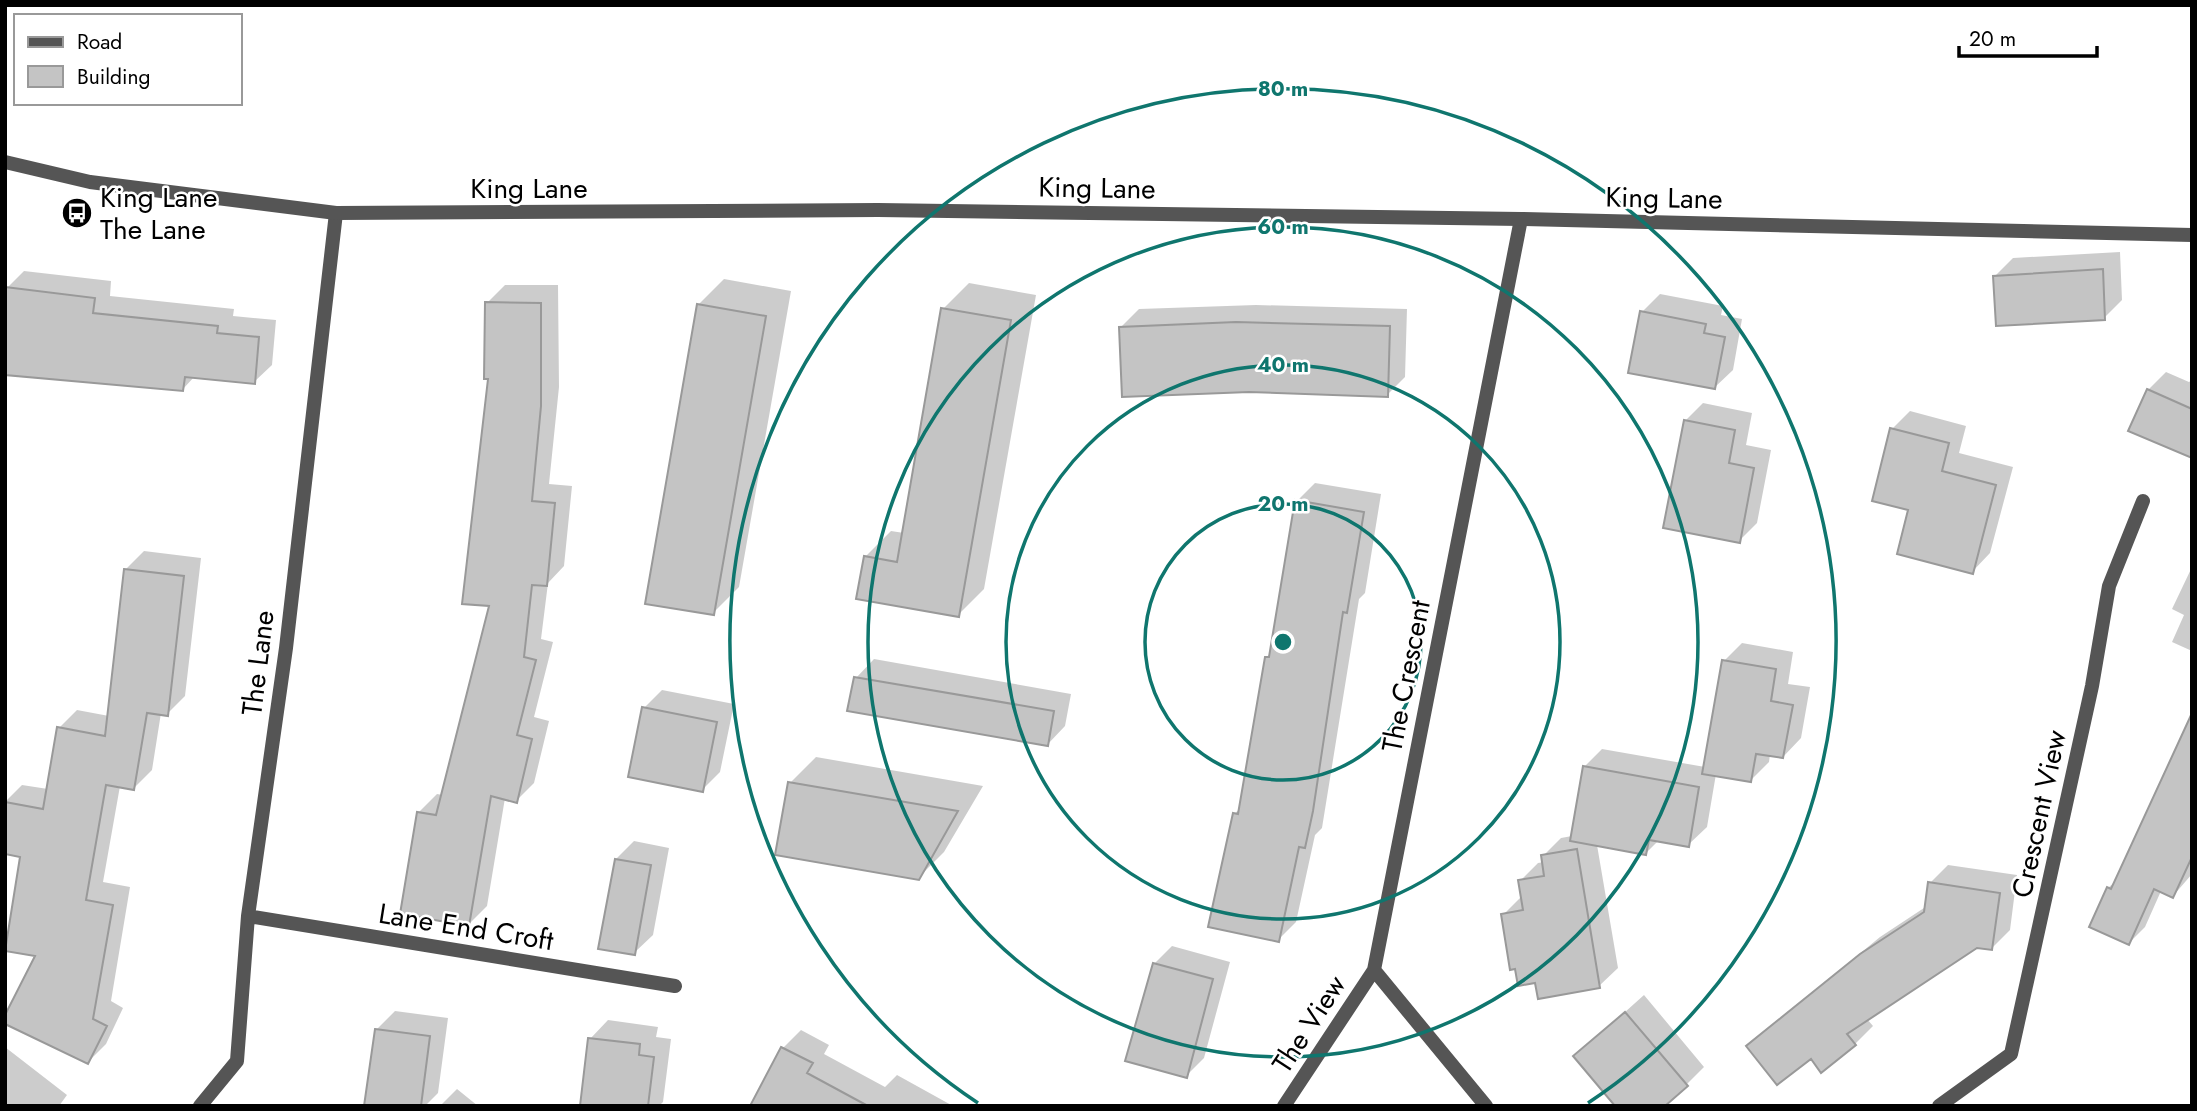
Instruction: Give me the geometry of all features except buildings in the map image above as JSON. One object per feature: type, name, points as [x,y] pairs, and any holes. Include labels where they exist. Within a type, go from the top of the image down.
[{"type":"street","name":"King Lane","points":[[5,162],[90,182],[336,213],[878,209],[1521,219],[2192,235]]},
{"type":"street","name":"The Lane","points":[[201,1106],[237,1060],[248,916],[286,648],[336,213]]},
{"type":"street","name":"The Crescent","points":[[1374,970],[1521,219]]},
{"type":"street","name":"Crescent View","points":[[1939,1106],[2011,1054],[2092,686],[2109,586],[2143,500]]},
{"type":"street","name":"Lane End Croft","points":[[248,916],[675,986]]},
{"type":"street","name":"The View","points":[[1284,1106],[1374,970]]},
{"type":"street","points":[[1374,970],[1486,1106]]},
{"type":"place","name":"King Lane The Lane","points":[[77,213]]}]
